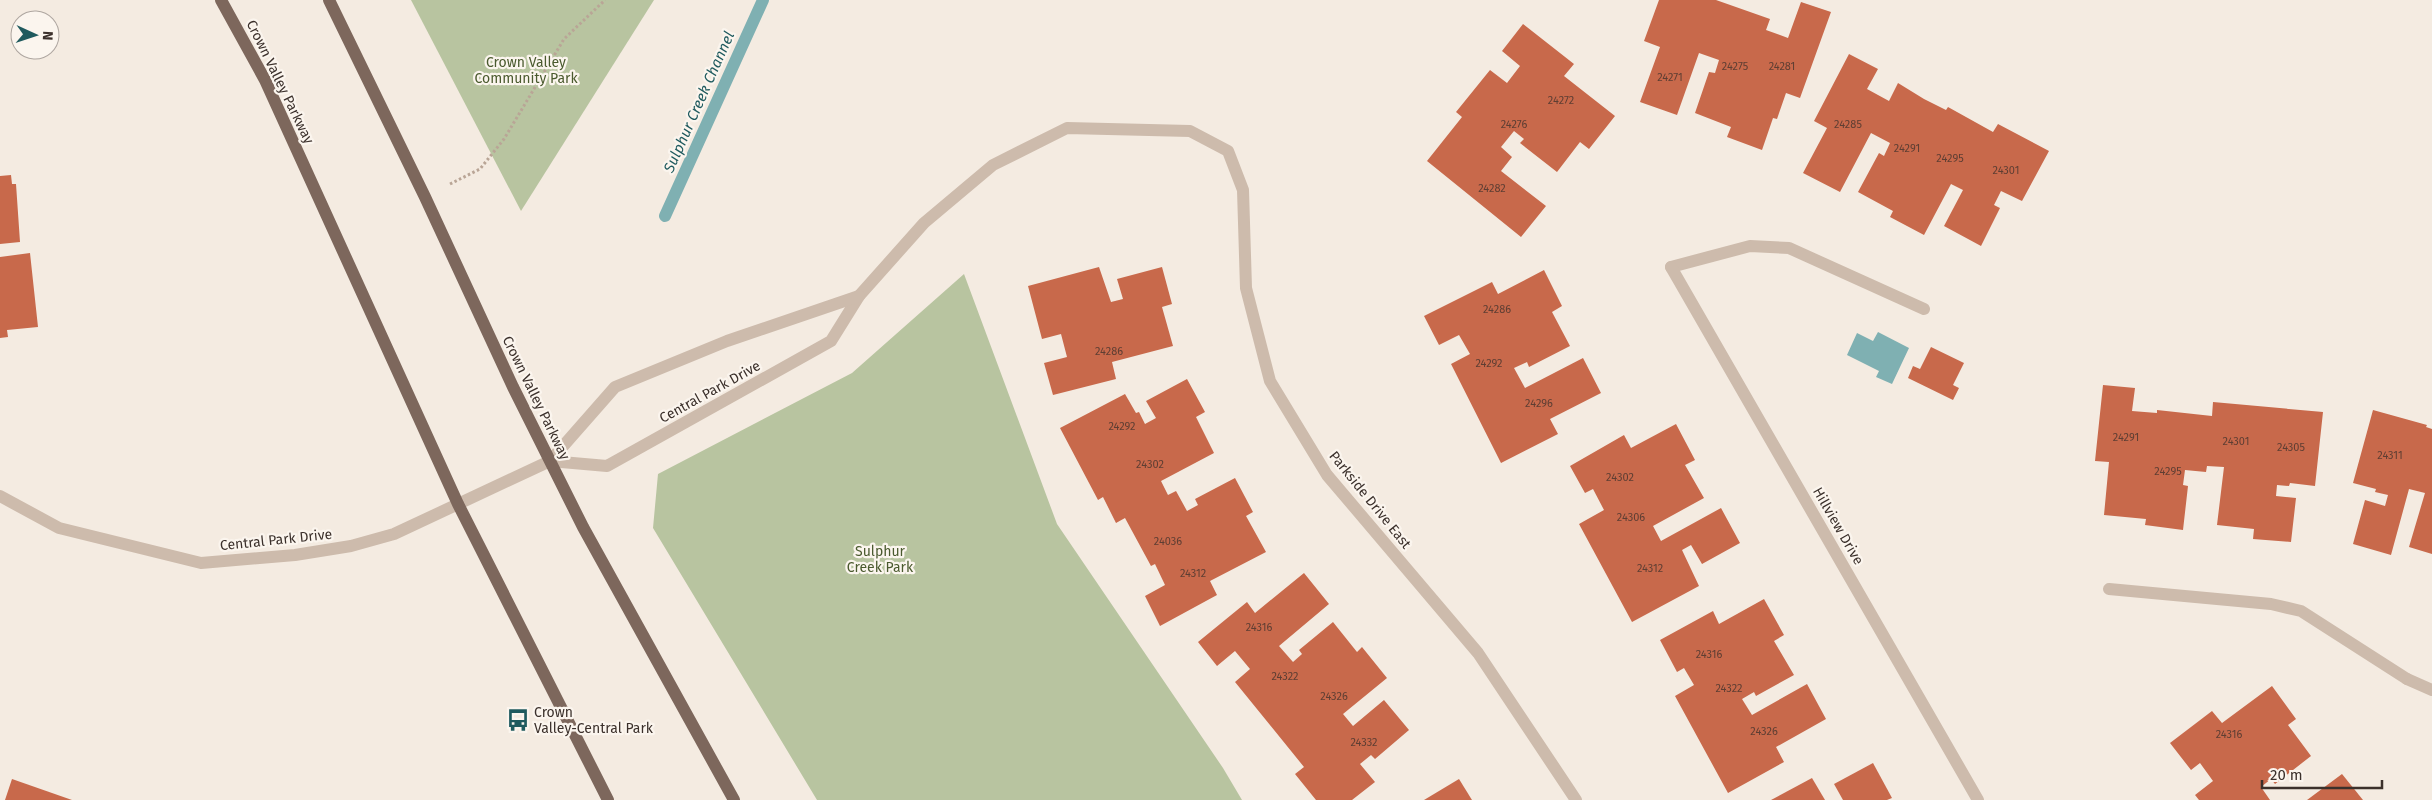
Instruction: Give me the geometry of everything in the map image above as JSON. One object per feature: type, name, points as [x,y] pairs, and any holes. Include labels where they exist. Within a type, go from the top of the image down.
[{"type":"main road","name":"Crown Valley Parkway","points":[[221,0],[264,80],[458,504],[608,800]]},
{"type":"main road","name":"Crown Valley Parkway","points":[[329,0],[550,461],[588,536],[734,800]]},
{"type":"street","name":"Central Park Drive","points":[[550,461],[607,466],[831,341],[859,296],[924,223],[993,165],[1067,128],[1190,131],[1228,151]]},
{"type":"street","name":"Parkside Drive East","points":[[1228,151],[1243,190],[1246,288],[1270,381],[1327,475],[1478,654],[1576,800]]},
{"type":"street","name":"Hillview Drive","points":[[1924,309],[1789,248],[1750,246],[1671,268],[1978,800]]},
{"type":"street","name":"Central Park Drive","points":[[0,496],[59,528],[201,563],[295,555],[351,546],[394,534],[550,461],[615,387],[726,341],[859,296]]},
{"type":"street","points":[[2109,589],[2271,604],[2301,611],[2407,679],[2432,690]]},
{"type":"path","points":[[425,197],[480,169],[504,139],[564,39],[605,0]]},
{"type":"green space","name":"Crown Valley Community Park","points":[[411,0],[654,0],[521,211]]},
{"type":"green space","name":"Sulphur Creek Park","points":[[964,274],[1057,524],[1223,768],[1242,800],[817,800],[653,528],[658,474],[852,373]]},
{"type":"water","points":[[1878,332],[1909,348],[1892,384],[1876,377],[1879,371],[1847,355],[1857,333],[1873,341]]},
{"type":"building","points":[[1659,0],[1716,0],[1770,19],[1766,30],[1788,38],[1801,2],[1831,12],[1800,98],[1786,93],[1777,119],[1773,118],[1762,150],[1727,137],[1731,127],[1695,113],[1709,72],[1715,73],[1719,60],[1699,53],[1677,115],[1640,102],[1660,47],[1644,41]]},
{"type":"building","points":[[1523,24],[1574,64],[1564,76],[1615,116],[1589,149],[1580,142],[1557,172],[1520,143],[1524,139],[1514,131],[1501,147],[1512,157],[1501,171],[1546,206],[1521,237],[1427,161],[1462,117],[1456,112],[1490,70],[1507,83],[1520,66],[1502,51]]},
{"type":"building","points":[[1849,54],[1878,69],[1867,89],[1889,101],[1898,83],[1924,99],[1946,110],[1948,107],[1993,132],[1998,124],[2049,151],[2022,201],[2001,191],[1994,205],[2000,208],[1981,246],[1944,226],[1963,190],[1951,184],[1924,235],[1890,217],[1893,211],[1858,192],[1879,153],[1884,156],[1890,143],[1871,133],[1840,192],[1803,173],[1827,128],[1814,121]]},
{"type":"building","points":[[11,175],[12,184],[16,184],[20,242],[0,244],[0,176]]},
{"type":"building","points":[[30,253],[38,327],[7,330],[8,337],[0,338],[0,257]]},
{"type":"building","points":[[1099,267],[1111,302],[1123,299],[1117,279],[1162,267],[1172,304],[1162,307],[1173,346],[1112,362],[1116,379],[1053,395],[1044,363],[1067,357],[1061,334],[1042,339],[1028,286]]},
{"type":"building","points":[[1544,270],[1562,306],[1552,312],[1570,346],[1529,367],[1527,362],[1514,368],[1525,388],[1583,358],[1601,393],[1550,419],[1558,434],[1501,463],[1451,364],[1470,354],[1459,335],[1439,345],[1424,316],[1492,282],[1498,294]]},
{"type":"building","points":[[1931,347],[1964,363],[1953,385],[1959,388],[1953,400],[1908,378],[1913,366],[1920,369]]},
{"type":"building","points":[[1187,379],[1205,412],[1196,417],[1214,453],[1161,481],[1168,495],[1176,491],[1187,511],[1198,505],[1195,499],[1235,478],[1253,512],[1246,516],[1266,552],[1210,581],[1217,595],[1160,626],[1145,596],[1165,585],[1155,564],[1151,566],[1125,518],[1116,523],[1103,497],[1098,500],[1060,428],[1125,394],[1136,413],[1139,412],[1145,424],[1156,418],[1146,401]]},
{"type":"building","points":[[2103,385],[2135,388],[2132,411],[2157,413],[2157,410],[2212,416],[2213,402],[2323,412],[2315,486],[2290,483],[2289,486],[2277,485],[2276,496],[2296,498],[2291,542],[2253,539],[2254,529],[2217,525],[2224,467],[2207,466],[2206,472],[2185,470],[2183,485],[2188,486],[2183,530],[2145,525],[2146,519],[2104,515],[2109,462],[2095,461]]},
{"type":"building","points":[[2373,410],[2427,425],[2426,427],[2432,429],[2432,554],[2409,547],[2425,493],[2409,489],[2391,555],[2353,544],[2365,500],[2385,506],[2388,495],[2375,492],[2376,489],[2353,483]]},
{"type":"building","points":[[1676,424],[1695,460],[1685,465],[1704,498],[1653,526],[1661,541],[1721,508],[1740,543],[1702,564],[1691,545],[1682,550],[1699,586],[1632,622],[1579,524],[1604,510],[1593,489],[1585,493],[1570,466],[1624,435],[1631,448]]},
{"type":"building","points":[[1304,573],[1329,604],[1279,646],[1293,662],[1302,654],[1299,650],[1333,622],[1357,652],[1362,647],[1387,678],[1343,714],[1353,726],[1384,700],[1409,730],[1375,759],[1371,755],[1360,764],[1375,782],[1352,800],[1316,800],[1295,774],[1304,767],[1235,682],[1250,669],[1235,651],[1217,666],[1198,642],[1247,602],[1255,613]]},
{"type":"building","points":[[1764,599],[1784,635],[1774,641],[1794,675],[1756,696],[1754,692],[1742,699],[1752,715],[1807,684],[1826,719],[1776,747],[1784,762],[1728,793],[1675,696],[1694,685],[1684,668],[1677,672],[1660,640],[1713,611],[1719,624]]},
{"type":"building","points":[[2272,686],[2296,719],[2288,725],[2311,756],[2275,784],[2271,779],[2261,787],[2270,800],[2199,800],[2195,795],[2213,781],[2200,763],[2191,770],[2170,743],[2212,711],[2222,723]]},
{"type":"building","points":[[1873,763],[1892,798],[1887,800],[1843,800],[1834,784]]},
{"type":"building","points":[[2342,774],[2363,800],[2307,800]]},
{"type":"building","points":[[1812,778],[1825,800],[1771,800]]},
{"type":"building","points":[[12,779],[72,800],[5,800]]},
{"type":"building","points":[[1459,779],[1472,800],[1424,800]]},
{"type":"waterway","name":"Sulphur Creek Channel","points":[[665,216],[763,0]]},
{"type":"place","name":"Crown Valley-Central Park","points":[[518,720]]}]
